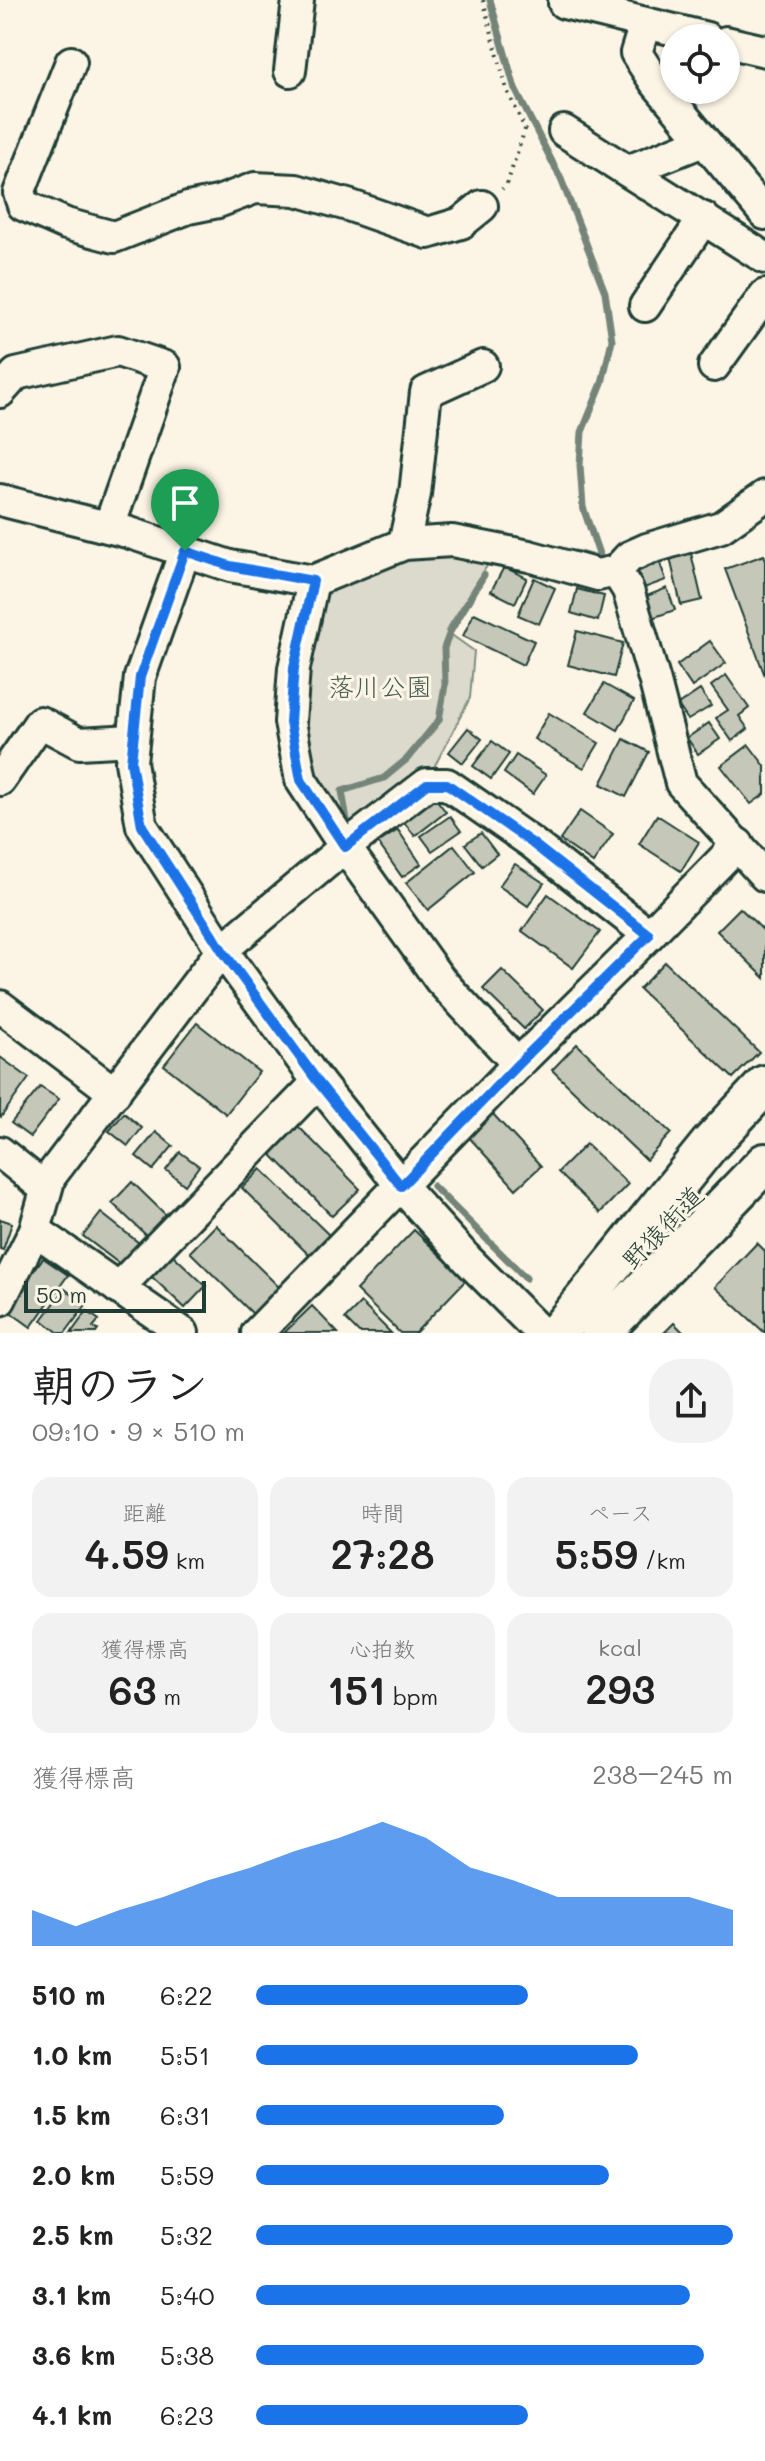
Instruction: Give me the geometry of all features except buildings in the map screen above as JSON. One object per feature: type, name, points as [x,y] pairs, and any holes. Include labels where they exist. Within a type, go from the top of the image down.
[{"type":"main road","points":[[558,1333],[709,1145],[765,1085]]},
{"type":"main road","name":"野猿街道","points":[[558,1333],[765,1121]]},
{"type":"main road","name":"野猿街道","points":[[604,1333],[765,1163]]},
{"type":"main road","points":[[604,1333],[765,1196]]},
{"type":"street","points":[[290,71],[298,0]]},
{"type":"street","points":[[564,3],[660,27]]},
{"type":"street","points":[[645,24],[636,53],[655,82],[765,214]]},
{"type":"street","points":[[740,45],[765,51]]},
{"type":"street","points":[[71,62],[10,188],[23,205],[66,224],[114,237],[188,208],[218,202],[255,188],[296,190],[428,233],[461,223],[482,206]]},
{"type":"street","points":[[564,131],[765,258]]},
{"type":"street","points":[[628,171],[703,141]]},
{"type":"street","points":[[645,306],[704,218]]},
{"type":"street","points":[[736,239],[765,221]]},
{"type":"street","points":[[714,366],[765,295]]},
{"type":"street","points":[[0,392],[16,374],[118,351],[165,367],[109,527]]},
{"type":"street","points":[[404,544],[415,494],[426,392],[483,366]]},
{"type":"street","points":[[0,500],[109,527],[230,566],[313,581],[404,544],[452,541],[529,556],[598,575],[616,571],[629,557],[721,527],[764,497]]},
{"type":"street","points":[[185,551],[140,677],[131,762],[142,826],[222,950],[318,1082],[401,1186],[468,1260],[541,1333]]},
{"type":"street","points":[[616,571],[628,590],[681,783],[765,876]]},
{"type":"street","points":[[313,581],[294,668],[290,722],[301,780],[440,980],[516,1062]]},
{"type":"street","points":[[0,780],[40,722],[79,743],[133,740]]},
{"type":"street","points":[[0,1300],[35,1230],[50,1177],[222,950],[345,847],[427,784],[447,784],[532,843],[649,935]]},
{"type":"street","points":[[257,1333],[401,1186],[516,1062],[649,935],[738,844]]},
{"type":"street","points":[[0,1006],[115,1093]]},
{"type":"street","points":[[118,1288],[318,1082]]},
{"type":"street","points":[[0,1152],[46,1189]]},
{"type":"street","points":[[35,1230],[183,1333]]},
{"type":"path","points":[[482,206],[507,184],[525,129],[507,90],[483,0]]},
{"type":"green space","name":"落川公園","points":[[404,544],[497,550],[446,631],[474,651],[470,698],[430,775],[345,847],[301,780],[313,581]]},
{"type":"waterway","points":[[490,0],[515,89],[561,179],[605,292],[612,340],[602,383],[582,432],[580,465],[583,507],[601,560],[575,553]]},
{"type":"waterway","points":[[500,535],[517,539]]},
{"type":"waterway","points":[[347,820],[342,791],[384,778],[407,759],[439,720],[445,685],[444,648],[450,632],[484,575]]},
{"type":"waterway","points":[[443,960],[461,981]]},
{"type":"waterway","points":[[433,1186],[526,1278]]},
{"type":"route","points":[[185,551],[230,566],[313,581],[294,668],[290,722],[301,780],[345,847],[427,784],[447,784],[532,843],[649,935],[518,1064],[401,1186],[318,1082],[222,950],[142,826],[131,762],[140,677],[185,551]]}]
